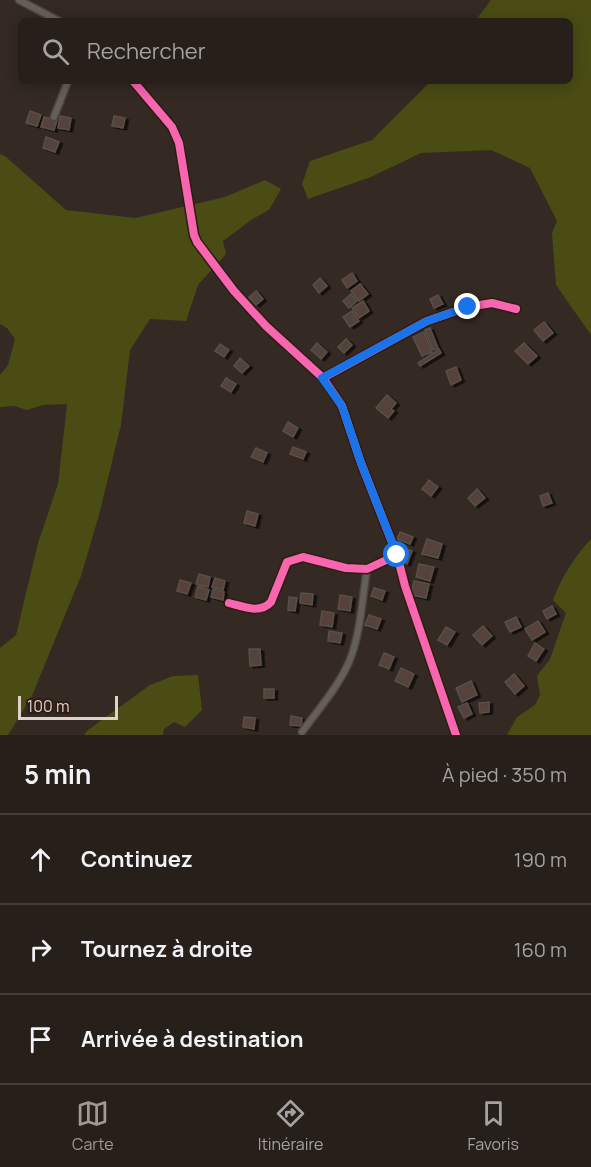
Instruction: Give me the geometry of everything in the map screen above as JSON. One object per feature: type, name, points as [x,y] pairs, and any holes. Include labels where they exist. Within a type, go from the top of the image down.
[{"type":"street","points":[[19,0],[54,18]]},
{"type":"street","points":[[54,117],[67,84]]},
{"type":"street","points":[[136,84],[172,127],[179,143],[197,242],[234,291],[322,378],[342,406],[361,463],[397,555],[405,586],[456,735]]},
{"type":"street","points":[[322,378],[427,321],[468,307],[492,303],[516,309]]},
{"type":"street","points":[[230,603],[261,610],[267,606],[272,602],[287,562],[296,558],[303,557],[346,568],[367,569],[397,555]]},
{"type":"street","points":[[302,732],[349,663],[357,637],[367,569]]},
{"type":"shaded area","points":[[491,0],[591,0],[591,335],[556,285],[552,233],[557,221],[530,168],[491,150],[421,153],[371,177],[308,199],[302,184],[310,161],[372,140],[428,84],[573,84],[573,18],[477,18]]},
{"type":"shaded area","points":[[0,154],[66,210],[135,218],[225,197],[265,180],[281,189],[269,210],[223,241],[226,254],[198,285],[186,321],[150,319],[130,350],[121,425],[81,576],[32,696],[8,735],[0,735],[0,648],[16,635],[38,543],[58,484],[67,404],[43,405],[27,410],[14,406],[0,407],[0,375],[8,365],[15,339],[7,328],[0,324]]},
{"type":"shaded area","points":[[591,539],[591,735],[507,735],[517,717],[535,705],[540,695],[537,676],[550,659],[566,613],[553,600],[569,568]]},
{"type":"shaded area","points":[[198,675],[202,710],[185,727],[174,722],[164,729],[163,735],[84,735],[150,685],[173,676]]},
{"type":"building","points":[[30,111],[41,115],[37,126],[26,123]]},
{"type":"building","points":[[60,116],[71,118],[69,130],[58,128]]},
{"type":"building","points":[[114,116],[125,118],[123,128],[112,126]]},
{"type":"building","points":[[44,117],[57,120],[54,130],[41,127]]},
{"type":"building","points":[[46,137],[59,142],[55,152],[43,148]]},
{"type":"building","points":[[352,273],[357,281],[347,288],[342,280]]},
{"type":"building","points":[[320,278],[327,286],[319,293],[313,285]]},
{"type":"building","points":[[360,284],[368,294],[359,301],[351,291]]},
{"type":"building","points":[[256,291],[263,299],[256,305],[249,297]]},
{"type":"building","points":[[351,294],[357,301],[349,308],[343,301]]},
{"type":"building","points":[[438,295],[443,304],[434,308],[430,299]]},
{"type":"building","points":[[363,301],[369,311],[359,318],[352,308]]},
{"type":"building","points":[[352,311],[359,321],[350,327],[343,317]]},
{"type":"building","points":[[544,322],[553,333],[543,341],[534,330]]},
{"type":"building","points":[[430,328],[438,348],[433,350],[425,330]]},
{"type":"building","points":[[424,332],[432,352],[422,356],[413,337]]},
{"type":"building","points":[[346,339],[352,345],[344,353],[338,347]]},
{"type":"building","points":[[317,343],[327,352],[321,359],[311,350]]},
{"type":"building","points":[[524,343],[537,356],[528,364],[515,351]]},
{"type":"building","points":[[220,344],[229,350],[224,357],[215,351]]},
{"type":"building","points":[[439,349],[441,353],[420,366],[418,363]]},
{"type":"building","points":[[240,358],[249,366],[242,373],[234,366]]},
{"type":"building","points":[[456,367],[461,380],[451,385],[446,371]]},
{"type":"building","points":[[226,378],[236,384],[231,392],[221,386]]},
{"type":"building","points":[[387,395],[396,403],[391,409],[394,411],[388,418],[376,408]]},
{"type":"building","points":[[288,422],[298,428],[293,437],[283,431]]},
{"type":"building","points":[[293,447],[306,452],[303,459],[290,454]]},
{"type":"building","points":[[256,448],[267,453],[263,462],[251,457]]},
{"type":"building","points":[[429,480],[438,487],[431,496],[422,489]]},
{"type":"building","points":[[477,489],[485,498],[475,506],[468,498]]},
{"type":"building","points":[[548,493],[552,503],[543,506],[540,496]]},
{"type":"building","points":[[247,511],[258,514],[255,526],[244,523]]},
{"type":"building","points":[[400,532],[413,537],[410,544],[397,539]]},
{"type":"building","points":[[427,539],[442,544],[438,558],[422,554]]},
{"type":"building","points":[[396,545],[412,551],[407,564],[391,557]]},
{"type":"building","points":[[419,564],[434,567],[430,581],[416,577]]},
{"type":"building","points":[[199,574],[210,577],[208,587],[196,584]]},
{"type":"building","points":[[215,578],[225,581],[223,590],[212,587]]},
{"type":"building","points":[[180,580],[191,583],[187,594],[177,591]]},
{"type":"building","points":[[414,581],[429,584],[426,598],[411,595]]},
{"type":"building","points":[[198,586],[209,590],[206,600],[195,597]]},
{"type":"building","points":[[374,588],[385,591],[382,600],[371,596]]},
{"type":"building","points":[[213,589],[224,592],[223,600],[211,597]]},
{"type":"building","points":[[301,593],[313,594],[312,605],[300,603]]},
{"type":"building","points":[[340,595],[352,597],[350,611],[338,609]]},
{"type":"building","points":[[289,597],[297,598],[295,611],[288,610]]},
{"type":"building","points":[[552,606],[556,614],[547,619],[543,611]]},
{"type":"building","points":[[322,611],[334,613],[332,627],[320,625]]},
{"type":"building","points":[[369,615],[381,619],[377,629],[365,625]]},
{"type":"building","points":[[516,617],[521,627],[510,632],[505,622]]},
{"type":"building","points":[[538,621],[545,632],[532,640],[525,629]]},
{"type":"building","points":[[483,626],[492,636],[482,645],[473,635]]},
{"type":"building","points":[[446,627],[455,632],[447,645],[438,640]]},
{"type":"building","points":[[329,631],[342,633],[340,643],[328,641]]},
{"type":"building","points":[[535,643],[544,649],[536,661],[528,656]]},
{"type":"building","points":[[249,649],[260,649],[261,665],[250,666]]},
{"type":"building","points":[[384,653],[394,657],[389,669],[379,665]]},
{"type":"building","points":[[401,668],[414,674],[408,687],[395,681]]},
{"type":"building","points":[[514,674],[524,686],[515,694],[505,682]]},
{"type":"building","points":[[471,681],[477,695],[462,702],[456,688]]},
{"type":"building","points":[[264,689],[274,689],[274,698],[264,698]]},
{"type":"building","points":[[489,702],[489,712],[480,713],[479,703]]},
{"type":"building","points":[[467,703],[472,714],[464,718],[458,707]]},
{"type":"building","points":[[291,716],[302,718],[301,726],[290,725]]},
{"type":"building","points":[[244,717],[255,718],[254,729],[243,727]]},
{"type":"cycle path","points":[[136,84],[172,127],[179,143],[197,242],[234,291],[266,326],[323,378],[342,406],[361,463],[397,555],[405,586],[456,735]]},
{"type":"cycle path","points":[[323,378],[427,321],[468,307],[492,303],[516,309]]},
{"type":"cycle path","points":[[229,603],[257,609],[267,606],[271,602],[287,562],[303,557],[346,568],[367,569],[397,555]]},
{"type":"route","points":[[397,555],[361,463],[342,406],[322,378],[427,321],[468,307]]}]
